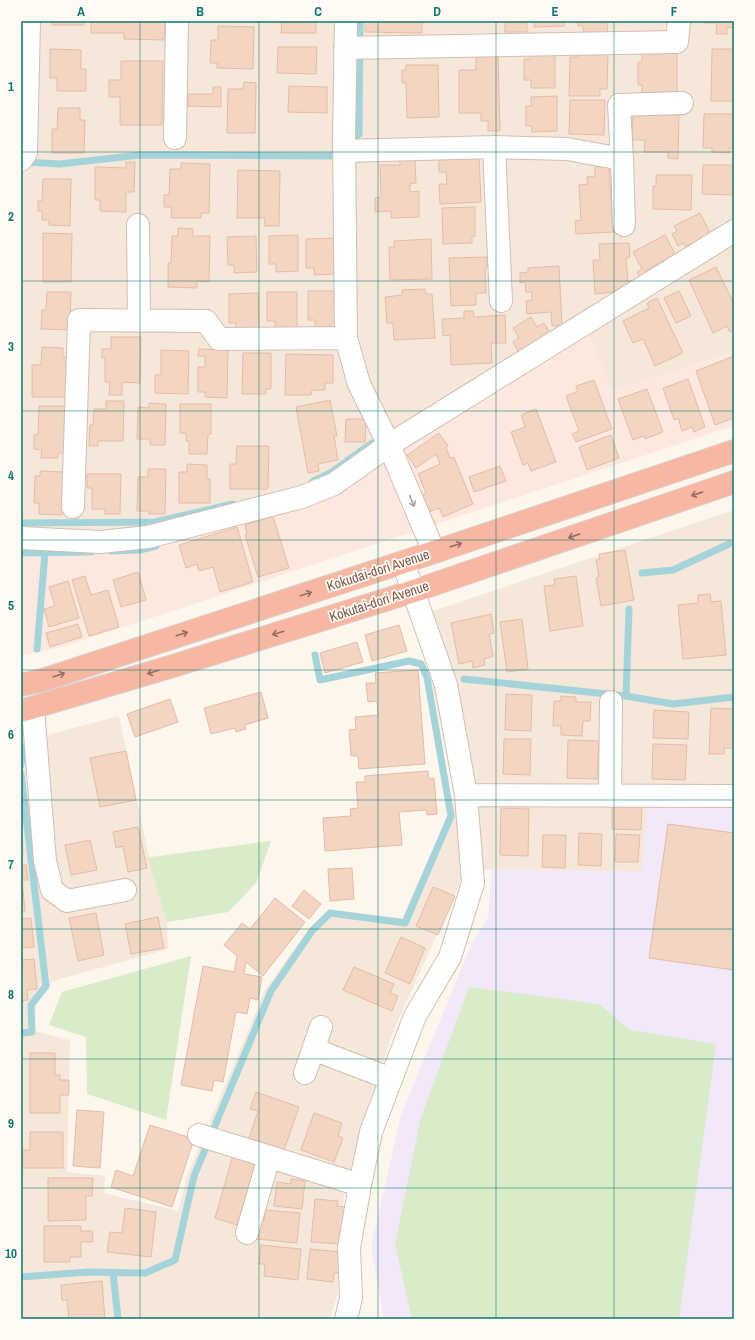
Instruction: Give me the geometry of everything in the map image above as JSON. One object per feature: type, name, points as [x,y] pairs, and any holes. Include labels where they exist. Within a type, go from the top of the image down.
[{"type":"highway","name":"Kokudai-dori Avenue","points":[[21,685],[43,680],[434,552],[734,451]]},
{"type":"highway","name":"Kokutai-dori Avenue","points":[[27,710],[414,591],[734,482]]},
{"type":"street","points":[[23,157],[29,21]]},
{"type":"street","points":[[175,138],[177,21]]},
{"type":"street","points":[[346,21],[355,47],[344,144],[346,338],[359,384],[389,444],[434,552]]},
{"type":"street","points":[[355,47],[677,42],[679,21]]},
{"type":"street","points":[[624,225],[619,105],[682,103]]},
{"type":"street","points":[[344,144],[567,149],[622,159]]},
{"type":"street","points":[[494,147],[501,301]]},
{"type":"street","points":[[138,225],[140,321]]},
{"type":"street","points":[[21,538],[100,542],[148,538],[302,497],[334,484],[389,444],[734,231]]},
{"type":"street","points":[[73,507],[79,320],[206,321],[219,339],[346,338]]},
{"type":"street","points":[[346,1319],[351,1298],[349,1248],[371,1132],[415,1016],[450,957],[473,883],[466,795],[446,685],[403,562]]},
{"type":"street","points":[[610,796],[611,702]]},
{"type":"street","points":[[27,710],[45,861],[52,890],[67,901],[125,890]]},
{"type":"street","points":[[466,795],[734,796]]},
{"type":"street","points":[[305,1073],[321,1027]]},
{"type":"street","points":[[313,1049],[391,1079]]},
{"type":"street","points":[[207,1137],[360,1185]]},
{"type":"street","points":[[247,1233],[269,1157]]},
{"type":"shaded area","points":[[21,21],[734,21],[734,352],[612,391],[587,331],[328,499],[136,548],[21,546]]},
{"type":"shaded area","points":[[588,331],[612,391],[734,352],[734,426],[69,645],[21,656],[21,546],[136,548],[328,499]]},
{"type":"shaded area","points":[[734,510],[734,806],[641,872],[492,869],[466,870],[393,1032],[363,1128],[344,1197],[337,1296],[330,1319],[21,1319],[21,816],[33,815],[25,741],[119,716],[149,857],[271,841],[256,883],[228,912],[167,922],[168,949],[53,981],[36,1004],[34,1031],[70,1040],[67,1172],[105,1176],[104,1193],[178,1211],[187,1176],[265,990],[311,926],[329,910],[402,918],[456,799],[429,669],[415,617]]},
{"type":"shaded area","points":[[25,741],[33,815],[21,816],[21,742]]},
{"type":"shaded area","points":[[734,806],[734,1319],[384,1319],[371,1247],[401,1115],[472,943],[488,918],[492,869],[641,872],[648,807]]},
{"type":"green space","points":[[271,841],[256,883],[228,912],[167,922],[148,858]]},
{"type":"green space","points":[[191,956],[166,1120],[87,1094],[86,1037],[49,1025],[62,992]]},
{"type":"green space","points":[[469,987],[599,1004],[630,1030],[716,1044],[679,1319],[412,1319],[395,1244],[421,1117]]},
{"type":"building","points":[[52,21],[84,21],[84,25],[52,25]]},
{"type":"building","points":[[91,21],[165,21],[164,40],[124,39],[124,33],[91,33]]},
{"type":"building","points":[[282,21],[316,21],[316,33],[281,33]]},
{"type":"building","points":[[365,21],[422,21],[422,33],[365,32]]},
{"type":"building","points":[[505,21],[527,21],[527,32],[505,32]]},
{"type":"building","points":[[534,21],[564,21],[564,26],[534,27]]},
{"type":"building","points":[[578,21],[608,21],[607,33],[583,32],[583,26],[578,26]]},
{"type":"building","points":[[705,21],[734,21],[734,28],[727,27],[727,34],[716,34],[717,23],[705,23]]},
{"type":"building","points":[[218,26],[254,27],[253,69],[217,68],[217,63],[210,63],[211,40],[218,40]]},
{"type":"building","points":[[278,47],[317,47],[316,74],[277,73]]},
{"type":"building","points":[[50,49],[81,50],[81,69],[86,69],[86,91],[57,91],[57,78],[50,78]]},
{"type":"building","points":[[712,49],[734,49],[734,101],[711,101]]},
{"type":"building","points":[[642,50],[677,50],[677,93],[642,93],[642,85],[638,85],[638,62],[642,62]]},
{"type":"building","points":[[578,52],[608,53],[607,89],[600,89],[600,96],[569,96],[570,57],[578,57]]},
{"type":"building","points":[[530,53],[555,53],[555,88],[531,88],[531,80],[524,80],[524,59],[530,59]]},
{"type":"building","points":[[476,55],[498,55],[500,131],[488,131],[488,121],[481,121],[481,113],[459,113],[459,70],[476,70]]},
{"type":"building","points":[[121,61],[163,61],[162,125],[120,125],[120,97],[109,97],[109,80],[121,80]]},
{"type":"building","points":[[406,65],[438,65],[439,117],[407,118],[406,83],[402,83],[402,70],[406,70]]},
{"type":"building","points":[[244,82],[256,83],[255,133],[227,133],[228,89],[243,89]]},
{"type":"building","points":[[289,86],[327,87],[327,113],[288,112]]},
{"type":"building","points":[[213,87],[221,87],[221,107],[188,106],[188,94],[213,94]]},
{"type":"building","points":[[557,96],[557,131],[532,132],[531,126],[526,126],[526,106],[531,106],[531,97]]},
{"type":"building","points":[[570,100],[605,100],[604,135],[569,134]]},
{"type":"building","points":[[58,108],[80,108],[80,120],[85,120],[84,153],[52,153],[52,129],[57,129]]},
{"type":"building","points":[[633,114],[679,115],[678,159],[668,158],[668,152],[644,152],[645,140],[632,140]]},
{"type":"building","points":[[704,114],[734,114],[734,148],[729,148],[729,153],[712,152],[712,148],[703,148]]},
{"type":"building","points":[[479,157],[481,202],[440,204],[439,184],[447,184],[446,172],[439,172],[439,159]]},
{"type":"building","points":[[415,158],[416,183],[410,184],[410,192],[419,191],[419,217],[391,218],[391,211],[375,212],[375,198],[381,197],[380,165],[400,165],[400,159]]},
{"type":"building","points":[[126,162],[135,162],[134,192],[126,192],[126,212],[100,211],[100,200],[95,200],[95,167],[126,168]]},
{"type":"building","points":[[181,163],[210,164],[209,213],[201,213],[201,218],[171,218],[172,207],[164,207],[164,195],[169,195],[170,169],[181,169]]},
{"type":"building","points":[[703,165],[734,165],[734,195],[702,194]]},
{"type":"building","points":[[609,166],[613,232],[576,234],[575,221],[581,220],[579,185],[588,184],[587,177],[595,176],[595,167]]},
{"type":"building","points":[[238,170],[280,171],[279,226],[264,226],[265,218],[237,218]]},
{"type":"building","points":[[656,175],[692,175],[691,210],[653,209],[653,186],[656,186]]},
{"type":"building","points":[[43,179],[71,179],[70,226],[49,225],[49,220],[42,220],[42,211],[38,211],[38,201],[42,201]]},
{"type":"building","points":[[475,207],[475,236],[472,236],[472,243],[443,244],[442,208]]},
{"type":"building","points":[[700,213],[711,234],[686,247],[683,243],[678,246],[672,234],[677,231],[674,226]]},
{"type":"building","points":[[178,228],[193,229],[193,236],[210,236],[209,282],[197,281],[197,288],[168,287],[168,263],[171,263],[172,236],[178,236]]},
{"type":"building","points":[[43,233],[72,234],[71,282],[43,282]]},
{"type":"building","points":[[298,235],[298,271],[276,272],[276,264],[269,264],[269,236]]},
{"type":"building","points":[[665,235],[675,254],[645,271],[647,274],[640,278],[637,272],[642,269],[633,252]]},
{"type":"building","points":[[256,236],[257,272],[234,273],[234,265],[228,265],[227,237]]},
{"type":"building","points":[[336,238],[336,274],[314,275],[314,268],[306,268],[306,239]]},
{"type":"building","points":[[431,239],[432,279],[390,280],[389,247],[394,247],[394,241]]},
{"type":"building","points":[[629,243],[630,257],[626,258],[628,283],[614,292],[595,294],[593,260],[600,260],[599,244]]},
{"type":"building","points":[[487,257],[487,267],[485,267],[486,293],[476,293],[476,305],[451,306],[449,258]]},
{"type":"building","points":[[559,266],[562,325],[552,326],[551,312],[527,314],[526,301],[532,300],[532,292],[526,292],[525,282],[520,283],[520,273],[528,272],[528,268]]},
{"type":"building","points":[[716,267],[734,304],[734,330],[730,332],[727,326],[713,333],[689,280]]},
{"type":"building","points":[[425,289],[426,294],[432,294],[435,338],[394,340],[393,323],[387,323],[385,297],[402,295],[402,290]]},
{"type":"building","points":[[308,291],[337,291],[338,327],[315,327],[315,320],[308,320]]},
{"type":"building","points":[[679,291],[691,316],[676,323],[664,298]]},
{"type":"building","points":[[47,292],[71,292],[70,330],[41,329],[42,310],[46,310]]},
{"type":"building","points":[[267,292],[297,292],[297,328],[275,328],[275,321],[267,321]]},
{"type":"building","points":[[258,293],[259,330],[236,330],[236,323],[229,323],[229,294]]},
{"type":"building","points":[[657,298],[683,353],[655,366],[643,339],[633,343],[623,321],[649,308],[647,303]]},
{"type":"building","points":[[464,311],[473,311],[474,317],[505,315],[506,343],[491,343],[492,363],[451,365],[450,335],[443,336],[442,319],[464,318]]},
{"type":"building","points":[[531,317],[537,327],[544,323],[551,334],[519,353],[513,342],[519,338],[513,328]]},
{"type":"building","points":[[111,337],[141,337],[140,383],[122,382],[122,395],[109,395],[110,382],[105,382],[105,358],[102,358],[102,349],[111,349]]},
{"type":"building","points":[[42,347],[63,348],[63,357],[67,357],[67,397],[32,397],[32,365],[41,365]]},
{"type":"building","points":[[199,349],[228,350],[227,398],[205,397],[205,392],[198,392],[198,367],[205,367],[205,356],[198,356]]},
{"type":"building","points":[[161,350],[189,351],[188,394],[155,393],[155,375],[161,375]]},
{"type":"building","points":[[243,353],[271,353],[271,389],[266,389],[266,394],[242,394]]},
{"type":"building","points":[[286,354],[333,355],[333,383],[325,383],[325,390],[312,390],[311,395],[285,395]]},
{"type":"building","points":[[734,356],[734,418],[715,425],[696,371]]},
{"type":"building","points":[[688,379],[705,427],[694,432],[692,427],[682,431],[678,418],[674,420],[663,388]]},
{"type":"building","points":[[594,380],[612,429],[576,442],[572,434],[579,431],[566,396],[578,391],[576,386]]},
{"type":"building","points":[[647,389],[663,432],[645,439],[644,436],[633,440],[618,399]]},
{"type":"building","points":[[330,400],[337,436],[334,436],[338,460],[318,464],[319,471],[308,473],[296,407]]},
{"type":"building","points":[[106,401],[124,401],[123,441],[98,441],[98,446],[89,446],[90,425],[93,425],[94,409],[106,409]]},
{"type":"building","points":[[149,403],[166,404],[165,445],[150,445],[150,439],[137,439],[138,407],[149,408]]},
{"type":"building","points":[[180,404],[211,404],[211,434],[208,434],[207,454],[189,454],[189,441],[186,441],[186,433],[180,433]]},
{"type":"building","points":[[39,406],[65,406],[65,453],[58,453],[58,458],[41,458],[42,450],[34,449],[34,435],[38,435]]},
{"type":"building","points":[[536,409],[556,462],[531,471],[528,463],[523,465],[511,432],[525,427],[521,415]]},
{"type":"building","points":[[346,419],[366,419],[365,442],[345,442]]},
{"type":"building","points":[[439,433],[448,446],[446,447],[450,458],[454,457],[473,504],[443,517],[439,508],[429,512],[422,495],[426,493],[418,474],[440,464],[436,454],[416,468],[407,455]]},
{"type":"building","points":[[611,435],[619,458],[587,470],[579,447]]},
{"type":"building","points":[[237,446],[269,446],[268,489],[230,489],[230,464],[236,464]]},
{"type":"building","points":[[187,464],[207,465],[207,479],[210,479],[210,503],[179,503],[179,472],[187,472]]},
{"type":"building","points":[[500,466],[506,481],[474,492],[469,477]]},
{"type":"building","points":[[148,469],[166,469],[165,514],[149,514],[149,511],[137,511],[138,477],[148,477]]},
{"type":"building","points":[[40,471],[63,472],[62,515],[39,514],[39,503],[34,503],[35,476],[40,476]]},
{"type":"building","points":[[87,474],[121,474],[120,514],[105,514],[105,509],[92,509],[92,488],[87,488]]},
{"type":"building","points":[[273,516],[289,568],[258,577],[245,535],[247,534],[245,525]]},
{"type":"building","points":[[237,527],[253,582],[220,592],[213,567],[199,571],[197,564],[186,568],[179,545]]},
{"type":"building","points":[[625,550],[634,600],[601,606],[596,578],[599,577],[596,560],[600,559],[599,554]]},
{"type":"building","points":[[138,572],[146,600],[121,607],[113,580]]},
{"type":"building","points":[[85,576],[91,595],[108,590],[119,627],[89,636],[72,580]]},
{"type":"building","points":[[576,576],[583,626],[550,631],[544,586],[555,585],[554,579]]},
{"type":"building","points":[[68,581],[79,618],[49,627],[44,609],[55,606],[49,587]]},
{"type":"building","points":[[710,594],[711,602],[721,601],[726,655],[683,659],[678,605],[698,603],[698,595]]},
{"type":"building","points":[[491,614],[494,633],[489,634],[493,656],[484,659],[485,665],[473,668],[472,661],[459,664],[451,623]]},
{"type":"building","points":[[522,619],[528,669],[507,672],[500,622]]},
{"type":"building","points":[[78,624],[82,637],[50,647],[46,633]]},
{"type":"building","points":[[399,625],[407,651],[372,661],[365,635]]},
{"type":"building","points":[[357,642],[363,662],[325,673],[320,653]]},
{"type":"building","points":[[418,670],[425,764],[359,769],[358,756],[351,756],[349,730],[356,729],[355,717],[378,715],[377,701],[368,702],[366,683],[376,683],[375,673]]},
{"type":"building","points":[[261,692],[268,718],[245,725],[246,729],[236,732],[235,728],[211,734],[204,708]]},
{"type":"building","points":[[506,694],[532,695],[531,731],[505,730]]},
{"type":"building","points":[[561,696],[576,697],[576,702],[591,702],[590,721],[583,721],[582,736],[561,735],[561,726],[553,726],[554,701],[561,701]]},
{"type":"building","points":[[170,699],[178,722],[135,737],[127,714]]},
{"type":"building","points":[[711,708],[734,709],[734,748],[724,748],[724,754],[709,754]]},
{"type":"building","points":[[654,710],[689,712],[688,739],[653,738]]},
{"type":"building","points":[[504,739],[531,739],[530,775],[503,774]]},
{"type":"building","points":[[568,740],[599,741],[597,779],[567,778]]},
{"type":"building","points":[[653,744],[687,745],[685,780],[652,779]]},
{"type":"building","points":[[126,751],[136,800],[100,807],[90,758]]},
{"type":"building","points":[[428,771],[429,779],[434,778],[437,814],[427,815],[426,810],[399,812],[402,845],[325,851],[323,818],[351,816],[350,809],[358,808],[356,782],[365,782],[365,776]]},
{"type":"building","points":[[612,805],[642,806],[641,830],[612,829]]},
{"type":"building","points":[[501,808],[529,809],[528,856],[500,855]]},
{"type":"building","points":[[668,824],[734,833],[734,970],[649,958]]},
{"type":"building","points":[[138,827],[147,868],[128,872],[123,846],[116,848],[113,832]]},
{"type":"building","points":[[21,833],[23,855],[21,856]]},
{"type":"building","points":[[579,833],[602,834],[601,866],[578,865]]},
{"type":"building","points":[[616,834],[640,835],[638,862],[615,862]]},
{"type":"building","points":[[543,835],[566,835],[565,868],[542,867]]},
{"type":"building","points":[[90,840],[97,870],[71,875],[65,845]]},
{"type":"building","points":[[21,865],[26,865],[28,880],[22,880],[25,911],[21,912]]},
{"type":"building","points":[[352,868],[354,899],[330,901],[328,869]]},
{"type":"building","points":[[433,887],[455,896],[438,935],[416,926]]},
{"type":"building","points":[[304,890],[321,904],[309,919],[292,906]]},
{"type":"building","points":[[275,898],[305,922],[263,976],[246,962],[244,974],[262,977],[258,1000],[250,998],[247,1014],[236,1012],[223,1082],[214,1080],[212,1091],[181,1085],[203,966],[234,972],[237,956],[224,945],[242,923],[250,929]]},
{"type":"building","points":[[96,913],[104,955],[78,961],[69,918]]},
{"type":"building","points":[[158,917],[164,948],[131,954],[125,924]]},
{"type":"building","points":[[31,918],[34,947],[21,948],[21,919]]},
{"type":"building","points":[[401,937],[425,948],[410,984],[385,973]]},
{"type":"building","points":[[34,959],[37,989],[27,990],[28,1000],[21,1001],[21,960]]},
{"type":"building","points":[[354,967],[394,984],[390,993],[398,996],[392,1011],[343,990]]},
{"type":"building","points":[[30,1053],[55,1053],[55,1075],[60,1075],[60,1080],[69,1080],[69,1095],[60,1095],[60,1113],[30,1113]]},
{"type":"building","points":[[256,1092],[299,1107],[284,1150],[249,1138],[258,1111],[250,1109]]},
{"type":"building","points":[[77,1110],[104,1112],[100,1168],[73,1166]]},
{"type":"building","points":[[314,1113],[342,1123],[338,1136],[343,1138],[334,1162],[301,1150]]},
{"type":"building","points":[[150,1125],[194,1139],[172,1207],[111,1187],[116,1170],[133,1176]]},
{"type":"building","points":[[30,1132],[63,1132],[63,1168],[22,1168],[22,1150],[30,1150]]},
{"type":"building","points":[[233,1155],[256,1162],[237,1225],[215,1218]]},
{"type":"building","points":[[48,1178],[93,1178],[92,1196],[86,1196],[86,1220],[48,1221]]},
{"type":"building","points":[[291,1179],[305,1181],[302,1209],[274,1206],[277,1182],[291,1184]]},
{"type":"building","points":[[315,1199],[338,1201],[337,1206],[345,1207],[341,1244],[311,1242]]},
{"type":"building","points":[[125,1208],[156,1212],[151,1257],[107,1252],[110,1232],[122,1233]]},
{"type":"building","points":[[265,1210],[300,1213],[297,1243],[257,1239],[259,1220],[264,1221]]},
{"type":"building","points":[[44,1226],[81,1226],[81,1231],[92,1231],[93,1242],[81,1242],[81,1257],[70,1257],[70,1262],[44,1262]]},
{"type":"building","points":[[261,1245],[301,1249],[298,1280],[264,1276],[265,1264],[259,1264]]},
{"type":"building","points":[[310,1249],[340,1252],[338,1273],[334,1273],[333,1282],[307,1279]]},
{"type":"building","points":[[102,1281],[105,1319],[69,1319],[67,1300],[62,1300],[61,1285]]},
{"type":"building","points":[[22,1286],[22,1312],[21,1312]]},
{"type":"waterway","points":[[349,142],[359,134],[360,21]]},
{"type":"waterway","points":[[24,162],[60,164],[140,155],[331,156],[341,148]]},
{"type":"waterway","points":[[312,482],[330,473],[372,443]]},
{"type":"waterway","points":[[21,523],[155,522],[233,504]]},
{"type":"waterway","points":[[642,573],[673,570],[729,544]]},
{"type":"waterway","points":[[111,551],[140,550],[156,546]]},
{"type":"waterway","points":[[21,553],[92,552]]},
{"type":"waterway","points":[[37,649],[45,553]]},
{"type":"waterway","points":[[626,696],[629,609]]},
{"type":"waterway","points":[[21,1277],[88,1272],[145,1273],[175,1260],[194,1176],[271,991],[312,931],[330,913],[405,923],[451,816],[427,677],[421,664],[409,661],[320,680],[315,655]]},
{"type":"waterway","points":[[464,679],[626,696],[673,704],[734,697]]},
{"type":"waterway","points":[[21,765],[24,747]]},
{"type":"waterway","points":[[21,774],[46,986],[31,1005],[32,1032],[21,1033]]},
{"type":"waterway","points":[[113,1273],[118,1319]]}]
